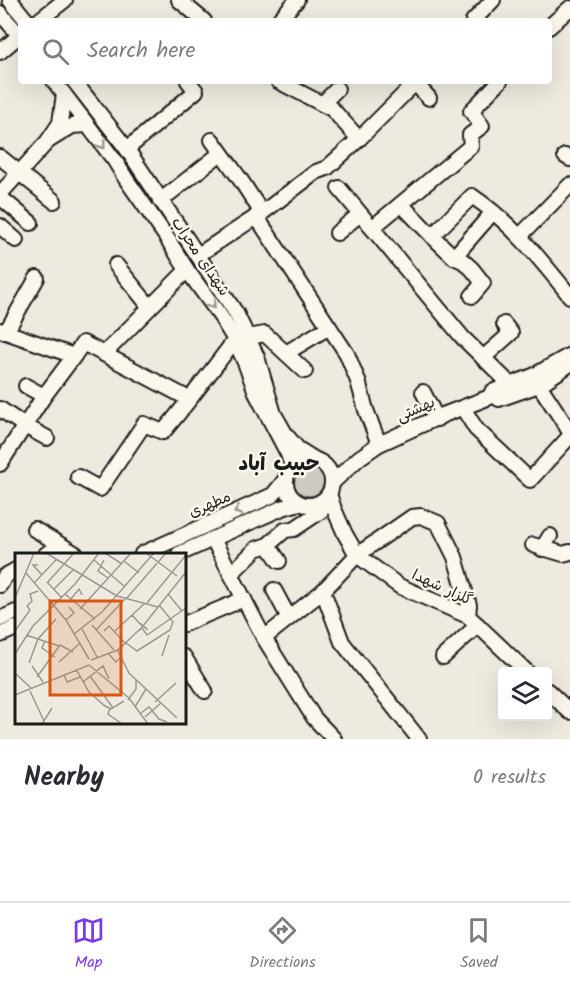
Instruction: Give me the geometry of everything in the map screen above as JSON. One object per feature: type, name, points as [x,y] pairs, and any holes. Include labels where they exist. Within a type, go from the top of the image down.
[{"type":"street","points":[[9,0],[24,18]]},
{"type":"street","points":[[42,18],[65,0]]},
{"type":"street","points":[[179,0],[200,18]]},
{"type":"street","points":[[286,18],[297,0]]},
{"type":"street","points":[[476,18],[493,0]]},
{"type":"street","points":[[552,24],[569,10]]},
{"type":"street","points":[[0,13],[18,33]]},
{"type":"street","points":[[0,52],[18,37]]},
{"type":"street","name":"شهدای محراب","points":[[56,84],[115,161],[221,317],[242,338]]},
{"type":"street","name":"شهدای محراب","points":[[76,84],[142,170],[160,201],[236,314],[242,338],[274,414],[286,435],[298,449],[314,459]]},
{"type":"street","points":[[127,149],[196,91],[190,84]]},
{"type":"street","points":[[284,84],[332,109],[359,139]]},
{"type":"street","points":[[198,255],[316,172],[327,168],[414,84]]},
{"type":"street","points":[[418,84],[429,98]]},
{"type":"street","points":[[372,228],[471,146],[470,135],[482,126],[471,111],[497,84]]},
{"type":"street","points":[[322,104],[337,89]]},
{"type":"street","points":[[31,223],[0,195],[48,141],[60,123],[64,94]]},
{"type":"street","points":[[48,141],[72,126],[87,125]]},
{"type":"street","points":[[212,140],[240,179],[259,214],[347,354],[379,444]]},
{"type":"street","points":[[160,201],[221,153]]},
{"type":"street","points":[[0,157],[54,201]]},
{"type":"street","points":[[126,179],[142,170]]},
{"type":"street","points":[[520,236],[570,185]]},
{"type":"street","points":[[339,188],[456,330],[511,385]]},
{"type":"street","points":[[432,236],[472,196],[520,236],[570,297]]},
{"type":"street","points":[[401,204],[454,257],[472,269],[483,283],[472,296]]},
{"type":"street","points":[[454,257],[493,212]]},
{"type":"street","points":[[337,233],[360,214]]},
{"type":"street","points":[[0,226],[16,240]]},
{"type":"street","points":[[116,266],[150,307]]},
{"type":"street","points":[[104,354],[187,270]]},
{"type":"street","points":[[37,278],[3,331],[74,356]]},
{"type":"street","points":[[483,358],[511,333],[504,324]]},
{"type":"street","points":[[286,353],[329,327]]},
{"type":"street","points":[[78,477],[100,489],[144,424],[163,432],[242,338],[265,334],[304,371]]},
{"type":"street","points":[[0,464],[44,396],[83,343],[189,399]]},
{"type":"street","name":"بهشتی","points":[[359,458],[379,444],[490,397],[492,392],[536,380],[570,354]]},
{"type":"street","name":"شهدای محراب","points":[[250,358],[257,394],[292,466]]},
{"type":"street","name":"بهشتی","points":[[490,397],[494,401],[570,364]]},
{"type":"street","points":[[463,408],[476,429],[530,480],[568,426],[536,380]]},
{"type":"street","points":[[27,386],[44,396]]},
{"type":"street","points":[[423,392],[437,419]]},
{"type":"street","points":[[0,410],[47,438]]},
{"type":"street","points":[[328,467],[359,458]]},
{"type":"street","points":[[231,574],[256,549],[268,545],[285,530],[294,529],[317,508],[331,488],[359,458]]},
{"type":"street","points":[[314,459],[328,467],[332,474],[334,509],[345,534],[317,508],[299,504],[288,493],[286,479],[288,472],[298,461],[314,459]]},
{"type":"street","name":"مطهری","points":[[146,553],[273,495],[286,479]]},
{"type":"street","points":[[259,501],[268,504],[270,511],[267,515]]},
{"type":"street","points":[[183,553],[282,508],[299,504]]},
{"type":"street","points":[[264,638],[323,591],[357,555],[412,518],[421,516],[438,523],[455,557],[473,621],[443,657]]},
{"type":"street","points":[[34,529],[73,553]]},
{"type":"street","name":"گلزار شهدا","points":[[345,534],[357,555],[399,586],[473,621],[522,667]]},
{"type":"street","points":[[550,536],[537,547],[563,554],[570,552]]},
{"type":"street","points":[[213,539],[264,638],[314,718],[334,739]]},
{"type":"street","points":[[268,545],[279,561]]},
{"type":"street","points":[[50,553],[62,546]]},
{"type":"street","points":[[0,585],[5,576],[15,571]]},
{"type":"street","points":[[274,590],[289,618]]},
{"type":"street","points":[[323,591],[342,642],[419,739]]},
{"type":"street","points":[[186,623],[244,599]]},
{"type":"street","points":[[0,619],[15,612]]},
{"type":"street","points":[[0,635],[15,628]]},
{"type":"street","points":[[186,660],[205,691]]},
{"type":"street","points":[[552,695],[570,712]]},
{"type":"shaded area","points":[[309,466],[315,467],[323,475],[323,487],[315,495],[309,496],[303,495],[295,487],[294,481],[295,475],[303,467]]},
{"type":"district","name":"حبیب آباد","points":[[279,464]]}]
